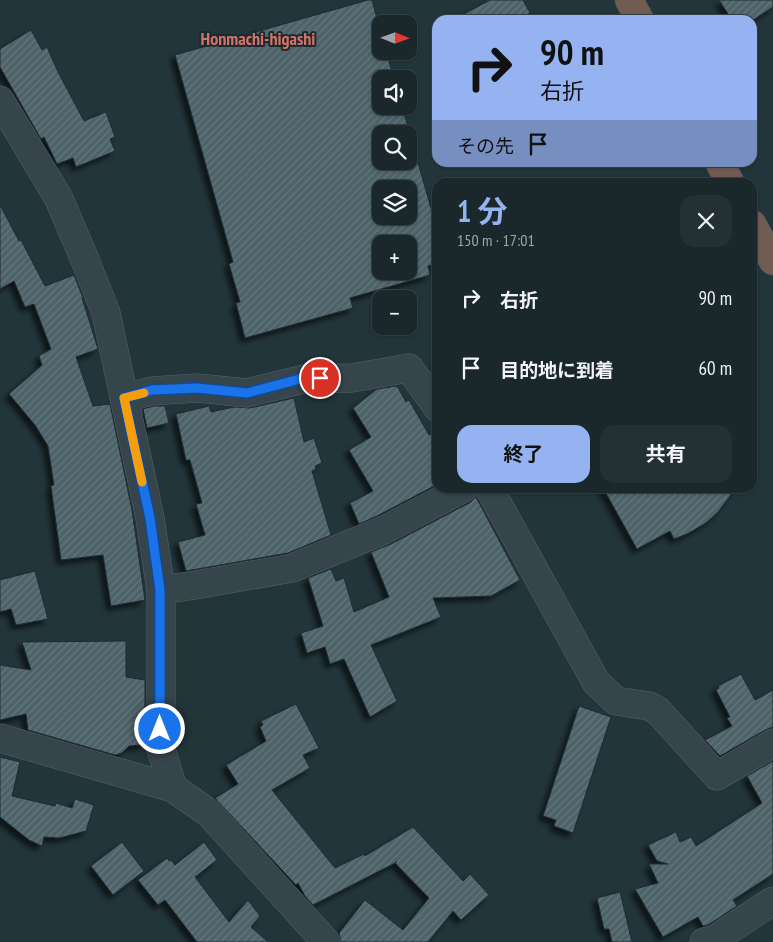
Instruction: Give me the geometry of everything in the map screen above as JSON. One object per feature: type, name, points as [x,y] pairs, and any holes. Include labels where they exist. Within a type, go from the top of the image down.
[{"type":"highway","points":[[629,0],[637,15]]},
{"type":"highway","points":[[722,167],[728,178]]},
{"type":"highway","points":[[757,233],[773,262]]},
{"type":"street","points":[[0,100],[59,199],[106,313],[150,518],[160,590],[160,749],[174,788]]},
{"type":"street","points":[[124,398],[152,390],[188,389],[247,393],[304,378],[352,378],[409,368],[432,400]]},
{"type":"street","points":[[160,590],[292,568],[384,530],[454,493]]},
{"type":"street","points":[[492,493],[596,682],[616,701],[649,706],[658,711],[717,776],[773,743]]},
{"type":"street","points":[[0,738],[174,788],[209,813],[326,942]]},
{"type":"street","points":[[704,942],[715,939],[773,901]]},
{"type":"building","points":[[372,0],[376,15],[372,15],[372,60],[389,60],[391,70],[372,70],[372,115],[405,115],[407,125],[372,125],[372,170],[417,170],[417,159],[432,212],[432,265],[428,266],[430,275],[417,279],[417,235],[372,235],[372,280],[413,280],[372,290],[372,292],[350,298],[353,308],[245,338],[236,303],[240,302],[229,264],[233,262],[175,55]]},
{"type":"building","points":[[490,0],[523,0],[530,13],[526,15],[462,15]]},
{"type":"building","points":[[719,0],[773,0],[773,7],[757,17],[757,15],[729,15]]},
{"type":"building","points":[[31,30],[42,50],[47,47],[84,121],[106,112],[115,137],[110,139],[115,151],[76,167],[73,158],[57,164],[44,137],[41,139],[0,67],[0,49]]},
{"type":"building","points":[[0,205],[45,286],[74,275],[83,298],[98,349],[76,357],[93,406],[110,404],[132,510],[145,600],[111,606],[103,555],[61,560],[51,486],[54,485],[48,446],[35,425],[9,394],[42,365],[39,356],[51,349],[34,304],[25,307],[14,281],[0,289]]},
{"type":"building","points":[[397,386],[406,402],[409,400],[429,435],[432,433],[432,487],[359,524],[350,503],[373,491],[349,450],[371,437],[353,408],[377,389]]},
{"type":"building","points":[[294,398],[304,442],[314,438],[322,463],[315,466],[316,469],[312,471],[331,535],[288,553],[186,571],[178,542],[205,535],[196,504],[202,503],[190,460],[186,460],[176,414],[209,406],[211,412],[234,407],[250,408]]},
{"type":"building","points":[[165,406],[169,423],[147,428],[143,409]]},
{"type":"building","points":[[606,493],[732,493],[718,512],[706,523],[674,539],[670,531],[637,549]]},
{"type":"building","points":[[476,497],[520,580],[491,596],[433,598],[441,617],[371,645],[397,701],[370,717],[344,659],[330,664],[325,647],[307,653],[301,633],[323,626],[308,578],[331,569],[336,581],[344,578],[354,612],[389,597],[371,552],[391,544],[471,502]]},
{"type":"building","points":[[35,571],[48,619],[16,625],[11,609],[0,612],[0,580]]},
{"type":"building","points":[[126,641],[126,677],[145,680],[145,741],[142,745],[129,746],[122,753],[115,755],[28,730],[26,714],[0,720],[0,665],[31,670],[22,642]]},
{"type":"building","points":[[741,674],[755,700],[773,690],[773,727],[720,756],[705,740],[732,726],[727,718],[730,717],[716,690],[719,688],[718,686]]},
{"type":"building","points":[[296,704],[319,748],[303,755],[310,768],[272,790],[335,868],[364,854],[365,856],[413,827],[463,881],[470,874],[489,895],[461,920],[453,911],[428,942],[341,942],[339,933],[365,900],[403,930],[429,898],[395,863],[313,905],[305,896],[298,883],[296,885],[215,798],[238,784],[226,765],[266,741],[260,727],[263,725],[261,721]]},
{"type":"building","points":[[579,706],[611,717],[573,833],[554,826],[556,820],[543,816]]},
{"type":"building","points":[[0,757],[20,762],[12,796],[55,806],[56,803],[72,808],[75,799],[94,805],[86,831],[59,838],[44,837],[42,846],[29,840],[0,817]]},
{"type":"building","points":[[773,761],[773,874],[733,900],[737,906],[708,925],[703,926],[698,917],[663,937],[635,889],[658,883],[649,864],[668,864],[657,861],[648,845],[676,832],[680,842],[691,837],[696,846],[762,803],[747,776]]},
{"type":"building","points":[[122,842],[144,871],[113,895],[91,866]]},
{"type":"building","points":[[204,842],[217,860],[195,877],[229,922],[248,900],[260,916],[251,927],[268,942],[197,942],[165,900],[158,905],[138,880],[167,858],[175,865]]},
{"type":"building","points":[[620,892],[632,942],[612,942],[609,929],[604,929],[597,898]]},
{"type":"slow traffic","points":[[142,482],[124,398],[144,393]]},
{"type":"district","name":"Honmachi-higashi","points":[[258,38]]},
{"type":"route","points":[[160,729],[160,590],[150,518],[124,398],[152,390],[197,388],[247,393],[304,378],[320,378]]}]
